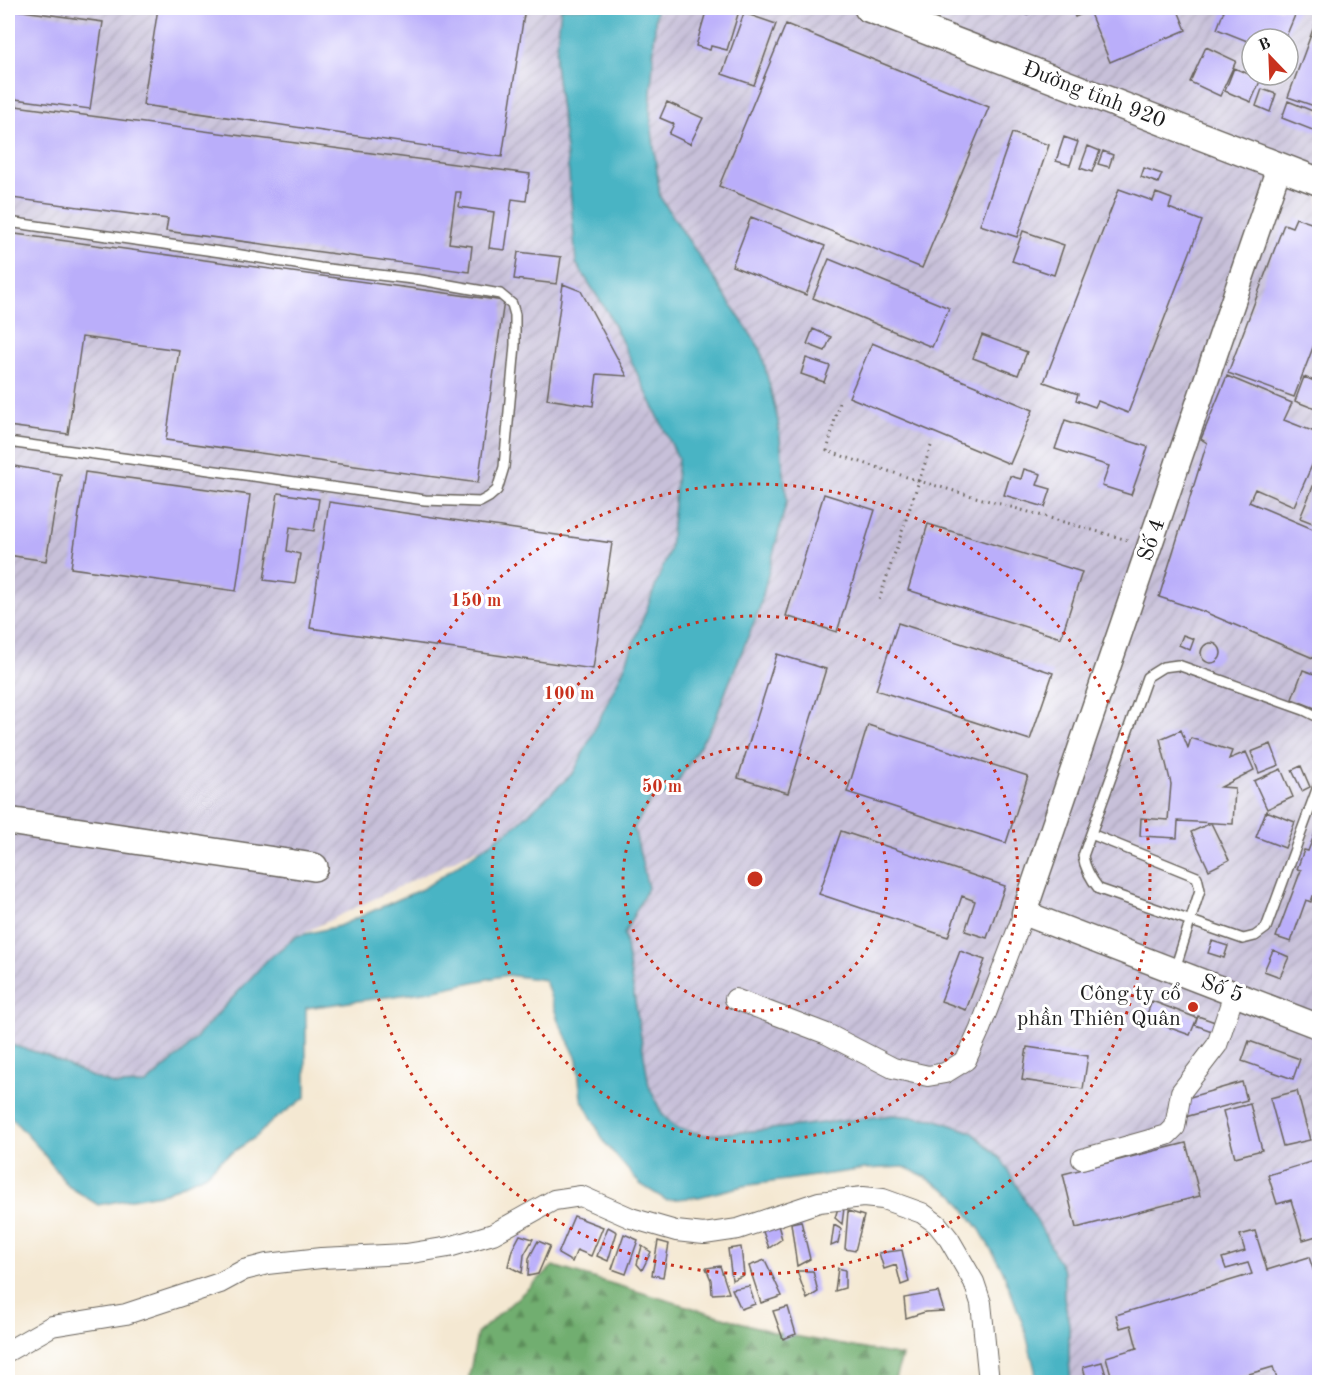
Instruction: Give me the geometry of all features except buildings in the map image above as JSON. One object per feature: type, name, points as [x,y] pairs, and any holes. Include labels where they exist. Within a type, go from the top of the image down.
[{"type":"main road","name":"Đường tỉnh 920","points":[[868,8],[1320,182]]},
{"type":"main road","points":[[8,821],[314,867]]},
{"type":"street","name":"Số 4","points":[[1024,913],[1279,167]]},
{"type":"street","name":"Số 5","points":[[1024,913],[1320,1027]]},
{"type":"street","points":[[735,999],[827,1034],[893,1068],[928,1076],[945,1073],[966,1060],[1024,913]]},
{"type":"street","points":[[1082,1159],[1167,1135],[1175,1127],[1181,1092],[1217,1045],[1234,993]]},
{"type":"street","points":[[8,1351],[52,1326],[126,1314],[220,1283],[244,1270],[267,1263],[406,1254],[449,1247],[493,1234],[554,1200],[581,1196],[639,1221],[676,1231],[704,1234],[738,1229],[819,1202],[863,1197],[883,1198],[922,1213],[937,1224],[949,1239],[974,1282],[981,1303],[988,1383]]},
{"type":"lane","points":[[8,222],[479,290],[500,294],[512,304],[515,315],[515,345],[504,467],[497,490],[480,502],[425,500],[8,442]]},
{"type":"lane","points":[[1320,718],[1304,710],[1178,665],[1163,668],[1147,677],[1083,856],[1084,863],[1091,879],[1099,889],[1243,939],[1255,936],[1266,928],[1320,781]]},
{"type":"lane","points":[[1091,834],[1197,877],[1200,890],[1175,971]]},
{"type":"path","points":[[839,403],[826,451],[919,481],[1150,546]]},
{"type":"path","points":[[879,600],[931,446]]},
{"type":"shaded area","points":[[8,8],[1319,8],[1319,1382],[1071,1382],[1064,1272],[1002,1160],[972,1132],[934,1119],[706,1135],[676,1128],[662,1114],[649,1086],[624,934],[479,848],[297,936],[184,1051],[146,1084],[116,1085],[92,1077],[46,1055],[8,1044]]},
{"type":"green space","points":[[553,1266],[773,1332],[902,1356],[894,1382],[468,1382],[477,1334]]},
{"type":"water","points":[[561,8],[656,8],[650,113],[660,197],[761,350],[778,421],[787,500],[759,610],[715,721],[670,794],[652,798],[634,828],[648,888],[624,934],[649,1086],[662,1114],[676,1128],[706,1135],[893,1115],[934,1119],[972,1132],[1002,1160],[1064,1272],[1071,1382],[1036,1382],[1025,1330],[1003,1271],[980,1230],[954,1195],[922,1175],[904,1167],[865,1169],[743,1186],[699,1197],[666,1200],[640,1184],[605,1143],[581,1098],[577,1059],[558,1020],[545,980],[507,975],[431,991],[306,1008],[306,1097],[271,1122],[256,1137],[222,1159],[206,1174],[165,1193],[98,1205],[68,1186],[40,1149],[8,1114],[8,1044],[46,1055],[92,1077],[116,1085],[146,1084],[184,1051],[267,960],[297,936],[339,926],[424,888],[514,827],[574,772],[624,668],[670,548],[678,458],[608,313],[576,263],[569,174],[555,63]]},
{"type":"place","name":"Công ty cổ phần Thiên Quân","points":[[1193,1007]]}]
